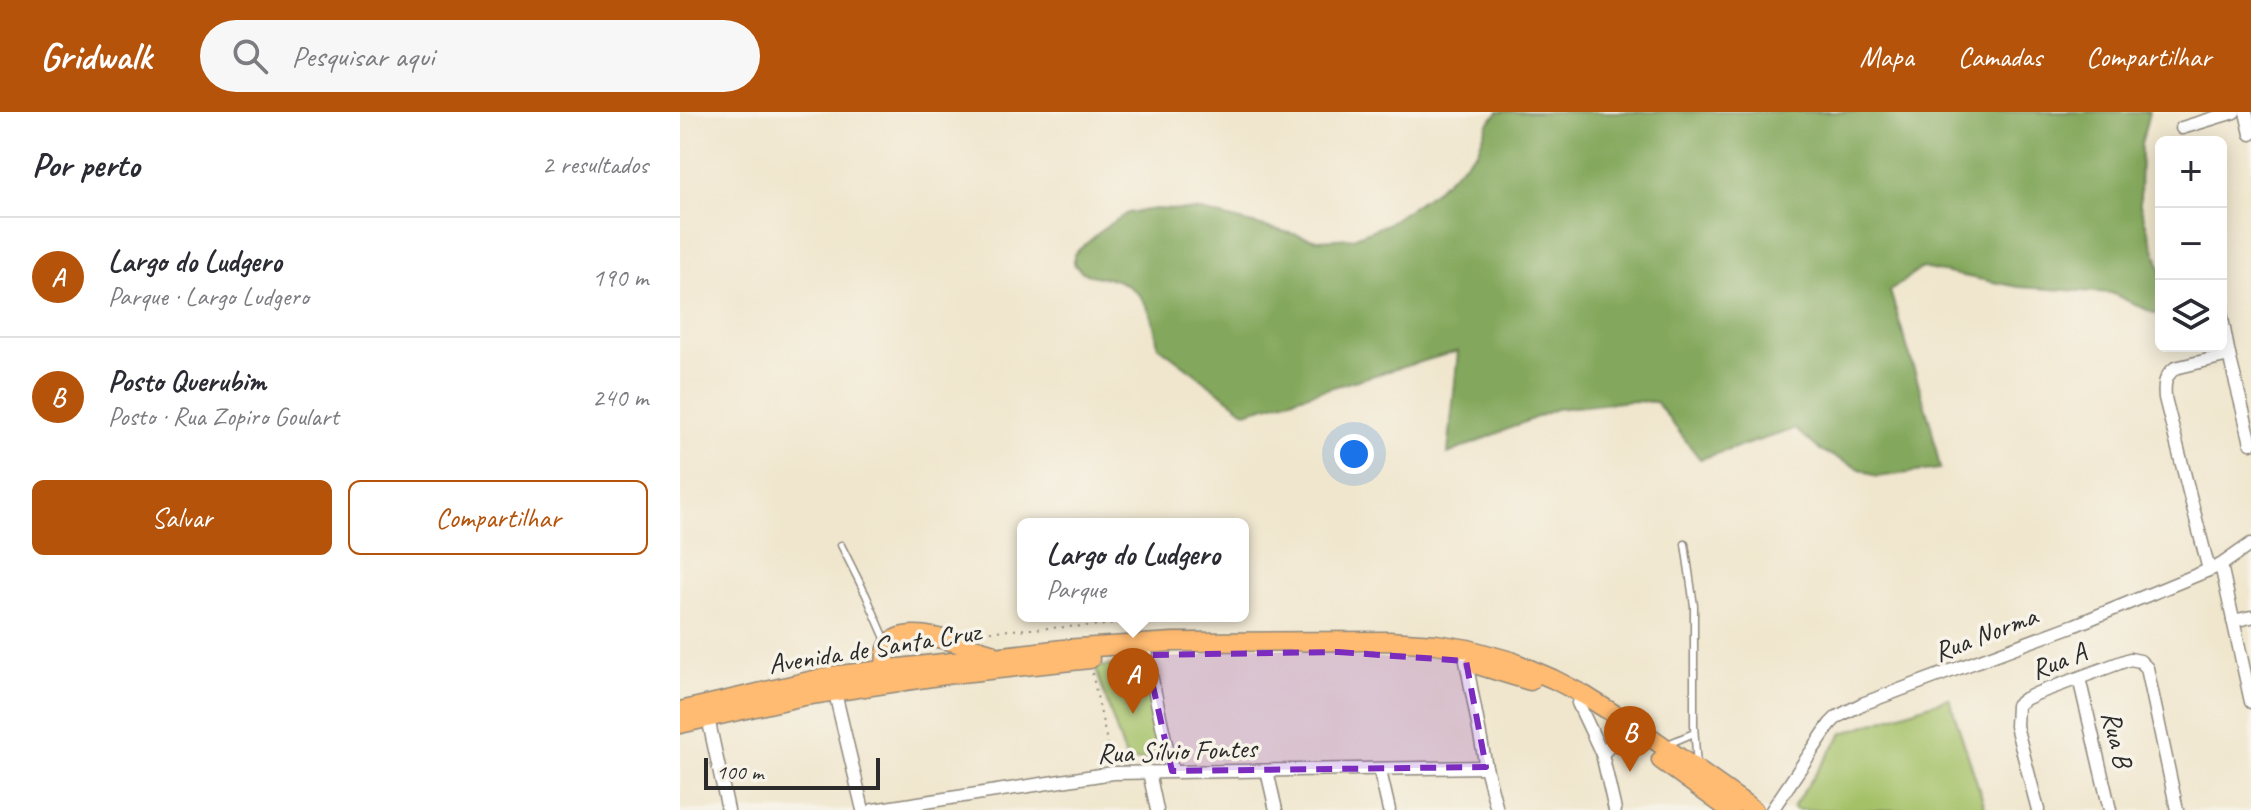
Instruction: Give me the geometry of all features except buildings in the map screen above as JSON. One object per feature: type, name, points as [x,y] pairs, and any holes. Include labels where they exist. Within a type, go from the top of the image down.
[{"type":"main road","points":[[905,682],[887,668],[885,656],[888,646],[904,636],[935,637],[990,653],[1010,655]]},
{"type":"main road","name":"Avenida de Santa Cruz","points":[[680,711],[831,676],[1010,655],[1146,643],[1389,641],[1436,644],[1511,661],[1584,695],[1754,810]]},
{"type":"main road","name":"Avenida de Santa Cruz","points":[[680,724],[804,696],[952,674],[1089,659],[1146,643],[1275,652],[1384,652],[1438,656],[1466,661],[1550,688],[1632,739],[1730,810]]},
{"type":"street","points":[[2184,136],[2182,126],[2234,112]]},
{"type":"street","points":[[2246,112],[2251,134]]},
{"type":"street","points":[[2227,344],[2251,443]]},
{"type":"street","points":[[2229,355],[2175,368],[2166,378],[2165,398],[2233,621],[2251,702]]},
{"type":"street","name":"Rua Norma","points":[[1772,810],[1837,717],[1862,704],[2075,625],[2215,567],[2251,544]]},
{"type":"street","points":[[2233,621],[2251,617]]},
{"type":"street","points":[[1146,643],[1172,771]]},
{"type":"street","name":"Rua A","points":[[2038,810],[2016,726],[2017,705],[2025,699],[2125,660],[2135,660],[2147,668],[2177,810]]},
{"type":"street","points":[[1466,661],[1497,810]]},
{"type":"street","name":"Rua B","points":[[2079,678],[2110,810]]},
{"type":"street","points":[[835,693],[863,810]]},
{"type":"street","points":[[1578,703],[1602,754],[1615,810]]},
{"type":"street","points":[[708,718],[728,810]]},
{"type":"street","points":[[1602,754],[1614,742],[1632,739]]},
{"type":"street","name":"Rua Sílvio Fontes","points":[[873,810],[1113,773],[1486,767]]},
{"type":"street","points":[[1267,771],[1276,810]]},
{"type":"street","points":[[1380,771],[1389,810]]},
{"type":"street","points":[[1149,772],[1157,810]]},
{"type":"street","points":[[977,794],[981,810]]},
{"type":"lane","points":[[1685,544],[1694,606],[1694,733],[1698,771]]},
{"type":"lane","points":[[841,545],[888,646]]},
{"type":"lane","points":[[1664,747],[1694,733]]},
{"type":"path","points":[[966,633],[1123,624],[1146,643]]},
{"type":"path","points":[[1089,659],[1113,773]]},
{"type":"highlighted area","points":[[1338,652],[1466,661],[1486,767],[1172,771],[1146,655]]},
{"type":"green space","points":[[1498,112],[2149,112],[2141,145],[2140,205],[2155,251],[2155,314],[2111,293],[2019,287],[1922,268],[1890,291],[1931,425],[1940,469],[1877,477],[1820,450],[1795,429],[1700,459],[1656,402],[1630,401],[1556,409],[1448,454],[1458,351],[1246,412],[1158,346],[1152,317],[1138,293],[1114,279],[1085,273],[1074,264],[1074,254],[1108,225],[1128,213],[1156,209],[1201,211],[1318,240],[1353,238],[1387,224],[1435,191],[1478,150],[1488,123]]},
{"type":"green space","points":[[1142,663],[1166,760],[1127,761],[1095,667]]},
{"type":"green space","points":[[1949,698],[1986,810],[1797,810],[1793,807],[1843,733]]},
{"type":"place","name":"Largo do Ludgero","points":[[1133,714]]},
{"type":"place","name":"Posto Querubim","points":[[1630,772]]}]
